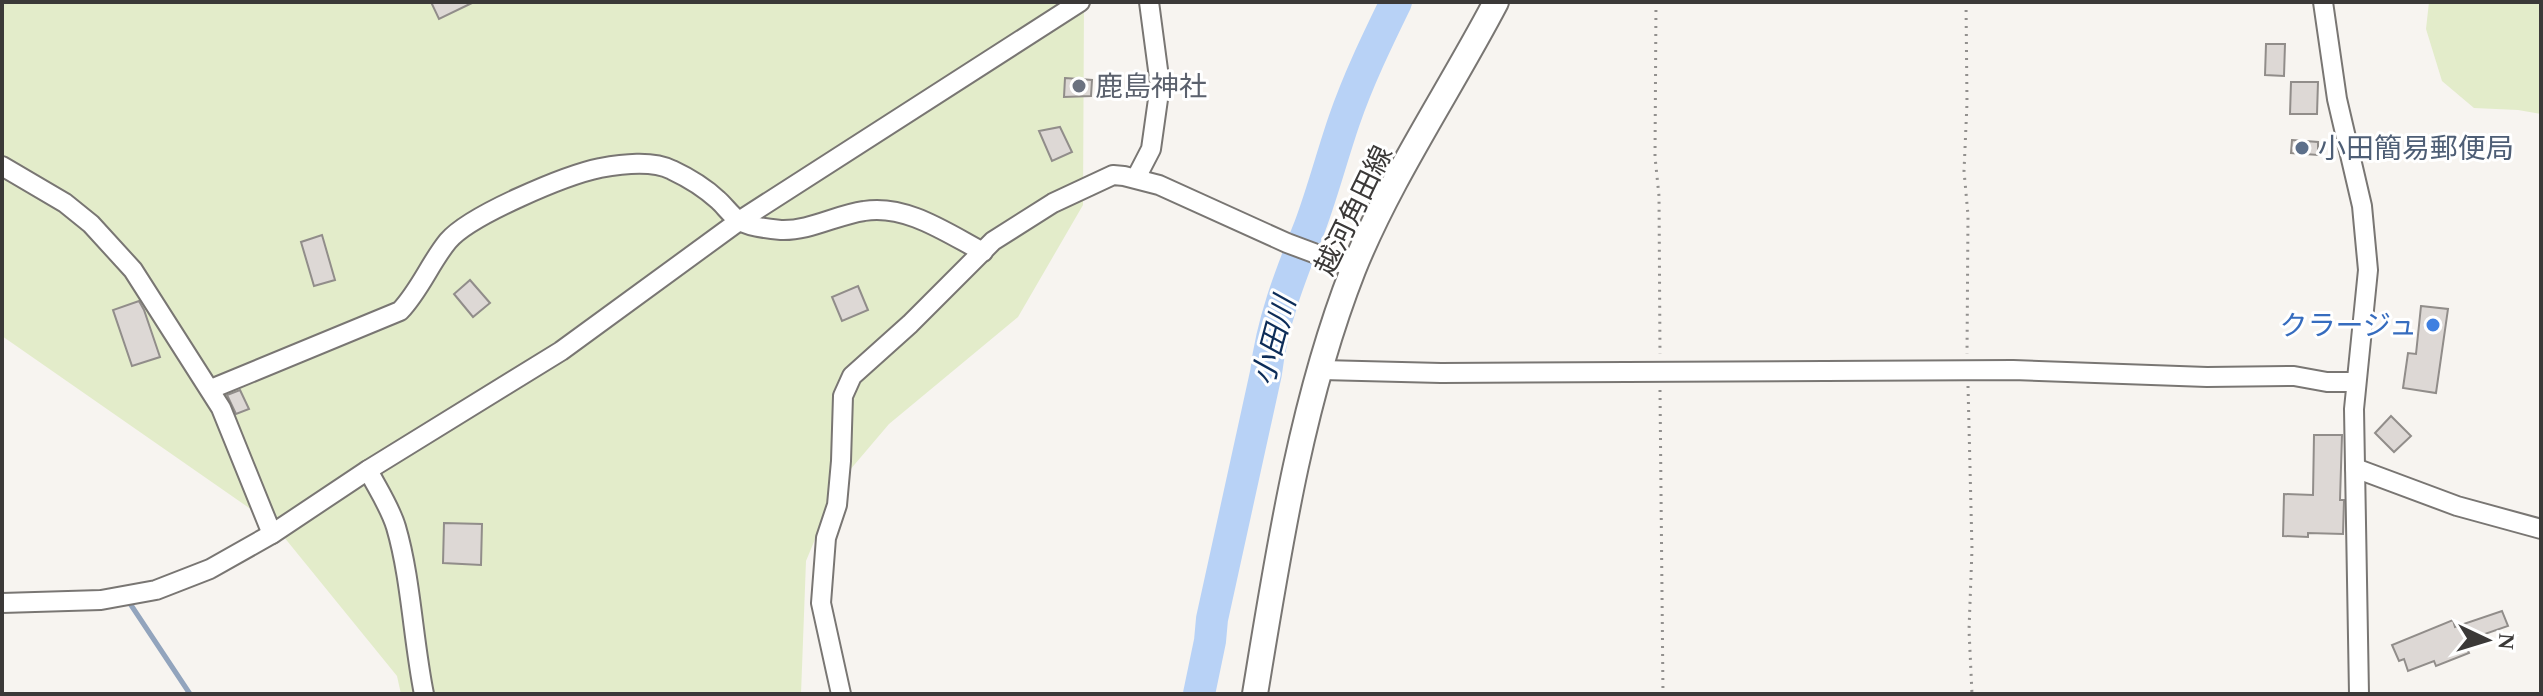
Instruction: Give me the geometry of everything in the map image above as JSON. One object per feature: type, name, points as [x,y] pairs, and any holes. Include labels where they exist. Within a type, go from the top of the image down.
[{"type":"main road","name":"越河角田線","points":[[1255,694],[1297,458],[1354,268],[1378,217],[1496,2]]},
{"type":"street","points":[[2,603],[101,600],[156,590],[210,569],[272,534],[368,470],[561,351],[739,221],[1080,2]]},
{"type":"street","points":[[1136,178],[1151,149],[1160,85],[1149,2]]},
{"type":"street","points":[[2323,2],[2337,99],[2362,206],[2368,270],[2354,409],[2359,694]]},
{"type":"street","points":[[211,389],[400,311],[412,298],[449,240],[470,221],[558,182],[599,168],[639,164],[668,168],[702,186],[739,221],[782,230],[809,227],[866,210],[894,212],[926,221],[983,252]]},
{"type":"street","points":[[2,166],[65,203],[91,224],[133,270],[211,389],[272,534]]},
{"type":"street","points":[[841,694],[821,603],[826,538],[837,505],[843,396],[852,376],[910,324],[993,241],[1053,203],[1113,175],[1159,185],[1287,243],[1354,268]]},
{"type":"street","points":[[1322,370],[1441,373],[1967,370],[2207,377],[2294,376],[2327,382],[2356,382]]},
{"type":"street","points":[[2355,468],[2457,506],[2541,529]]},
{"type":"street","points":[[368,470],[395,523],[404,560],[424,694]]},
{"type":"path","points":[[1656,2],[1655,157],[1659,196],[1663,694]]},
{"type":"path","points":[[1966,2],[1964,171],[1968,215],[1967,370],[1972,549],[1969,630],[1972,694]]},
{"type":"green space","points":[[2,2],[1084,2],[1083,205],[1018,317],[889,424],[838,484],[806,561],[801,694],[401,694],[397,676],[275,526],[2,336]]},
{"type":"green space","points":[[2429,2],[2541,2],[2541,114],[2474,108],[2442,81],[2426,29]]},
{"type":"building","points":[[431,2],[474,2],[439,19]]},
{"type":"building","points":[[2266,44],[2285,44],[2284,76],[2265,75]]},
{"type":"building","points":[[1065,78],[1092,80],[1091,96],[1064,97]]},
{"type":"building","points":[[2291,82],[2318,82],[2317,114],[2290,114]]},
{"type":"building","points":[[1060,127],[1072,152],[1052,161],[1039,131]]},
{"type":"building","points":[[2292,140],[2318,142],[2318,155],[2291,153]]},
{"type":"building","points":[[322,235],[335,280],[314,286],[301,242]]},
{"type":"building","points":[[470,280],[490,303],[473,317],[454,294]]},
{"type":"building","points":[[858,286],[868,310],[842,321],[832,297]]},
{"type":"building","points":[[139,301],[160,357],[132,366],[113,310]]},
{"type":"building","points":[[2421,306],[2448,309],[2436,393],[2403,388],[2408,353],[2416,354]]},
{"type":"building","points":[[240,390],[249,409],[236,414],[227,395]]},
{"type":"building","points":[[2391,416],[2411,436],[2394,452],[2375,433]]},
{"type":"building","points":[[2314,435],[2342,435],[2340,500],[2344,500],[2343,534],[2283,536],[2284,494],[2313,495]]},
{"type":"building","points":[[444,523],[482,524],[481,565],[443,563]]},
{"type":"building","points":[[2502,611],[2508,626],[2476,637],[2479,645],[2467,649],[2469,653],[2436,666],[2434,661],[2408,671],[2404,659],[2399,661],[2392,645],[2453,620],[2455,627]]},
{"type":"waterway","name":"小田川","points":[[1199,694],[1212,619],[1278,316],[1349,106],[1396,2]]},
{"type":"waterway","points":[[127,599],[190,694]]},
{"type":"place","name":"鹿島神社","points":[[1079,86]]},
{"type":"place","name":"小田簡易郵便局","points":[[2302,148]]},
{"type":"place","name":"クラージュ","points":[[2433,325]]}]
